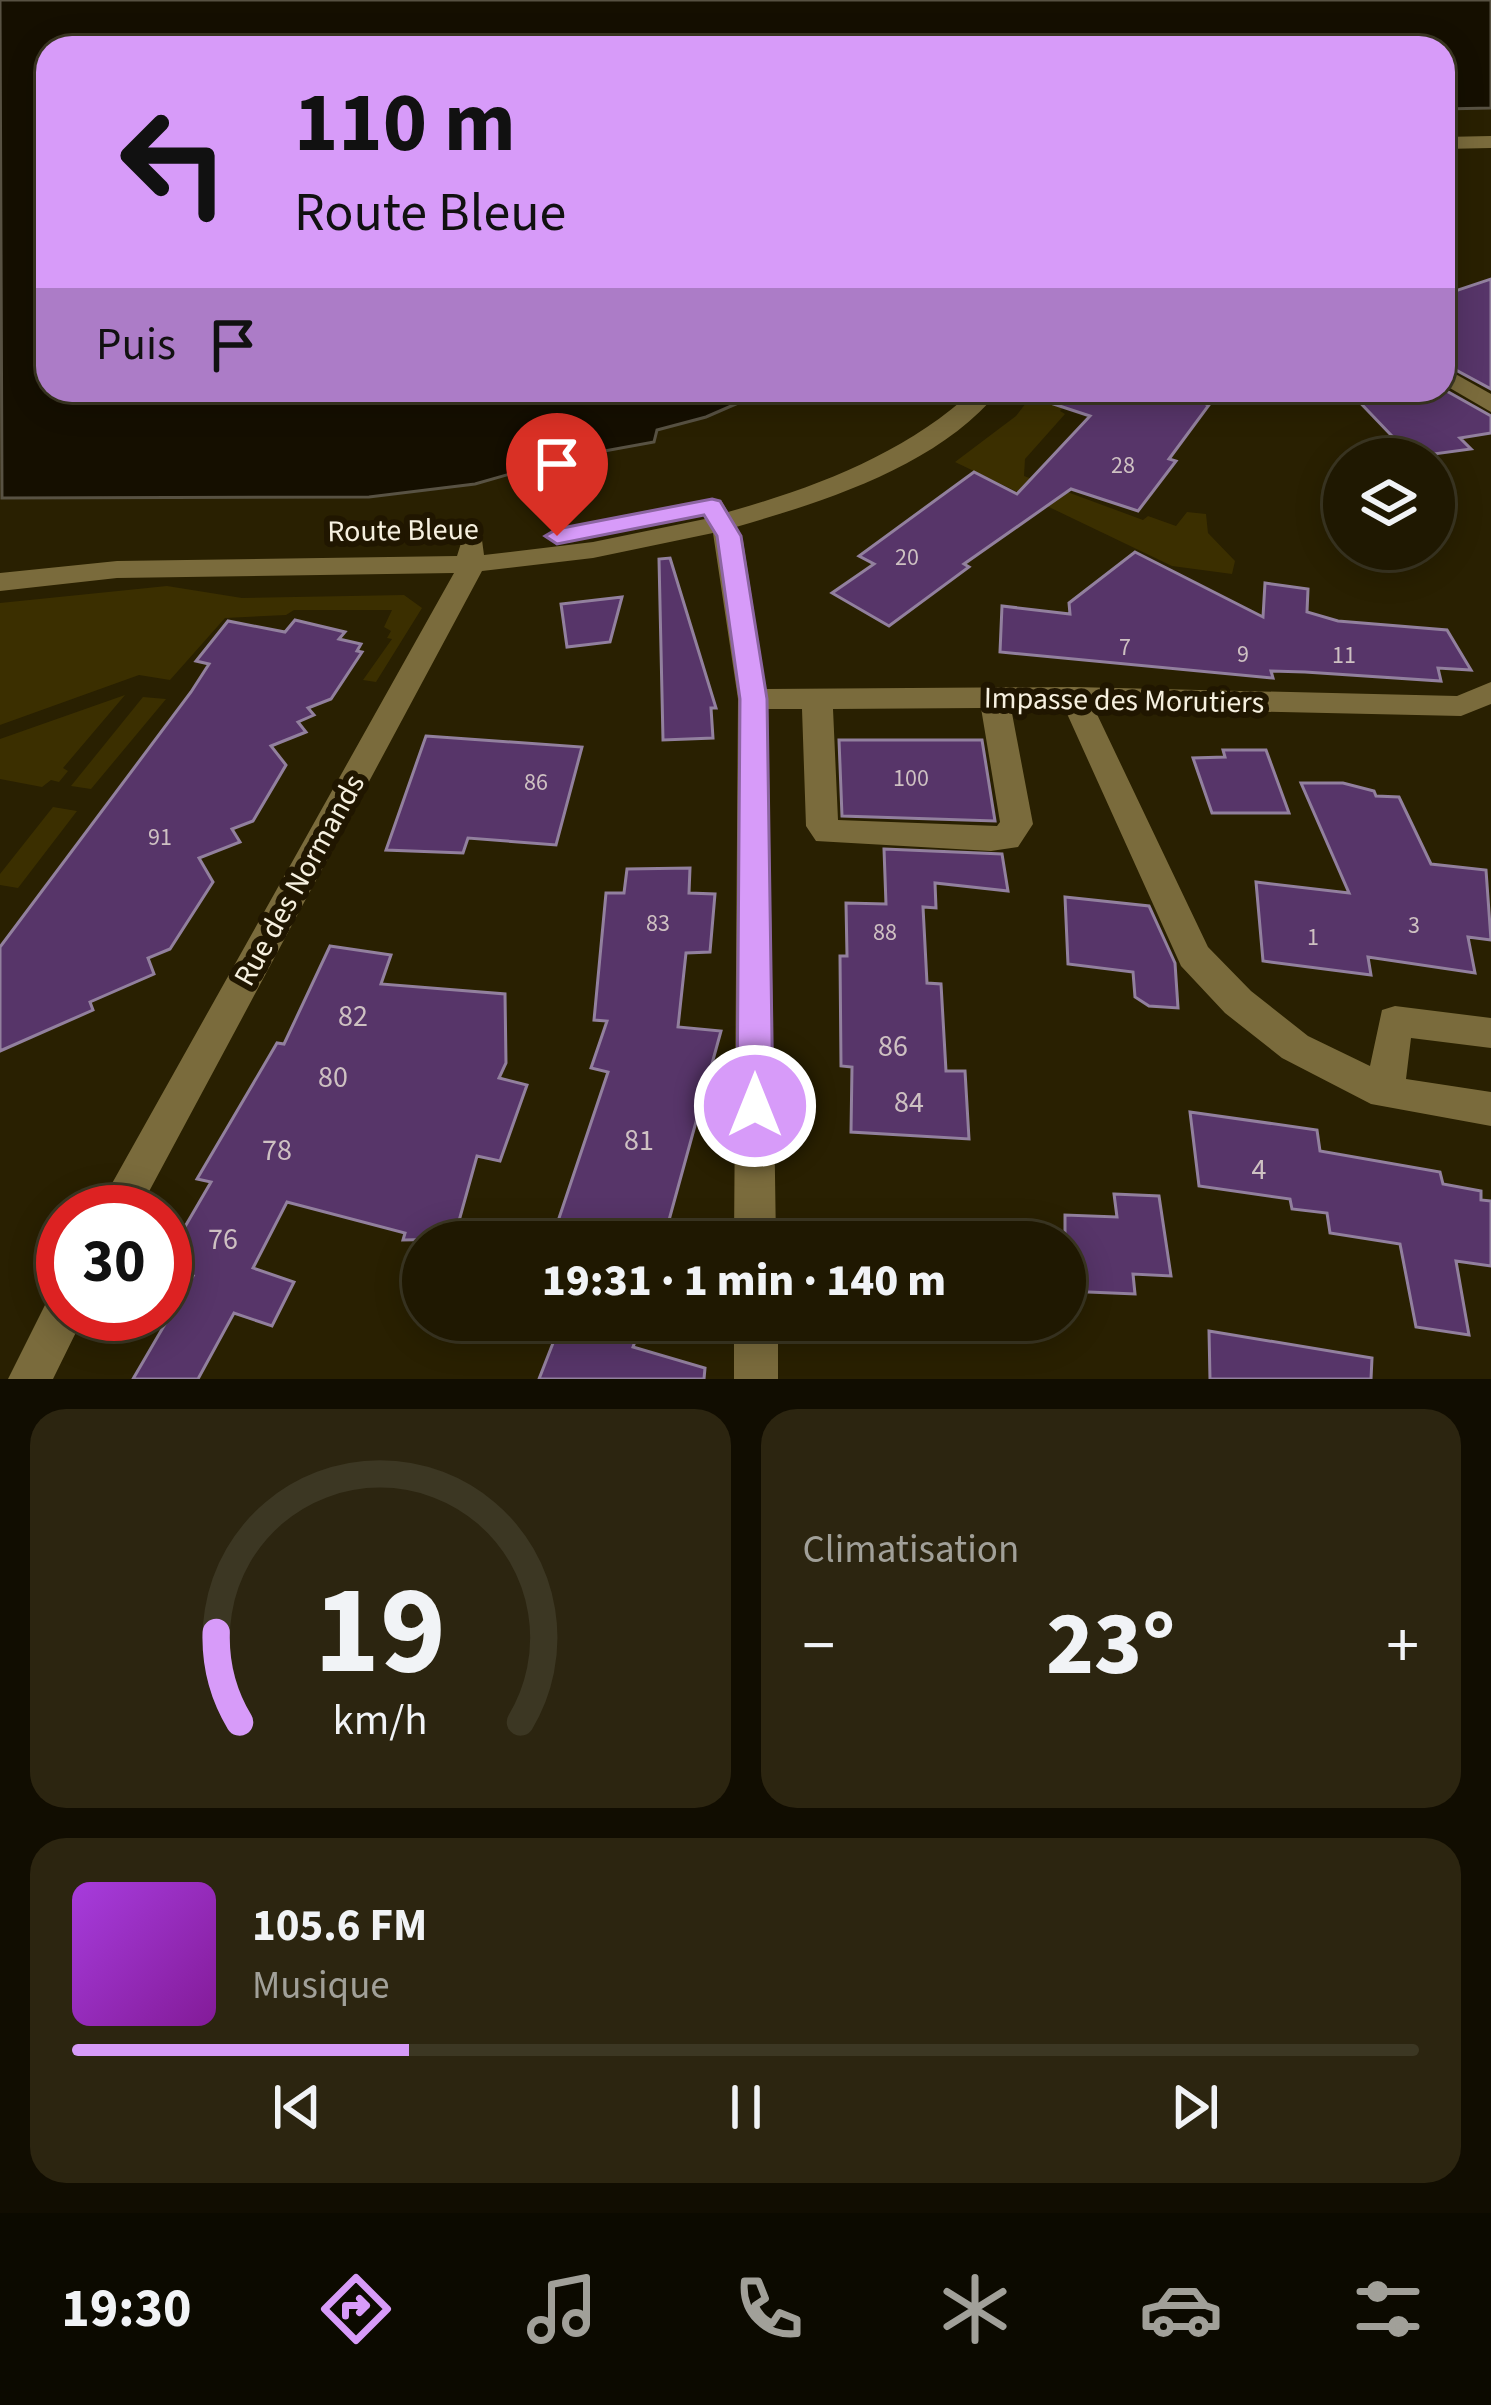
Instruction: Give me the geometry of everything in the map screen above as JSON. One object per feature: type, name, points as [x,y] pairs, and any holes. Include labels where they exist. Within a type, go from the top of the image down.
[{"type":"street","points":[[1455,147],[1491,146]]},
{"type":"street","points":[[1455,382],[1491,405]]},
{"type":"street","name":"Route Bleue","points":[[718,514],[855,456],[940,402]]},
{"type":"street","name":"Route Bleue","points":[[0,582],[124,567],[610,548],[882,465],[971,402]]},
{"type":"street","points":[[718,514],[753,699],[755,1221]]},
{"type":"street","name":"Route Bleue","points":[[0,565],[131,550],[471,555]]},
{"type":"street","name":"Rue des Normands","points":[[131,1185],[467,580],[471,555]]},
{"type":"street","name":"Impasse des Morutiers","points":[[753,699],[1074,697],[1461,706],[1478,694],[1491,692]]},
{"type":"street","points":[[1074,697],[1194,956],[1238,1002],[1295,1046],[1385,1092],[1491,1109]]},
{"type":"street","points":[[817,699],[822,826],[828,832],[991,839],[1006,838],[1018,824],[994,698]]},
{"type":"street","points":[[1385,1092],[1395,1022],[1491,1034]]},
{"type":"street","points":[[30,1379],[49,1341]]},
{"type":"street","points":[[756,1341],[756,1379]]},
{"type":"shaded area","points":[[0,0],[1491,0],[1491,108],[1455,109],[1455,36],[36,36],[36,402],[740,402],[657,430],[654,442],[566,458],[475,484],[369,497],[2,498]]},
{"type":"shaded area","points":[[1027,402],[1067,402],[1060,411],[1065,414],[1025,459],[1024,476],[1143,520],[1148,516],[1176,526],[1187,512],[1206,514],[1208,533],[1235,561],[1232,574],[1172,566],[955,462],[1016,416]]},
{"type":"shaded area","points":[[167,586],[242,598],[404,595],[422,608],[376,682],[363,680],[392,639],[387,638],[391,631],[384,627],[392,610],[294,610],[286,615],[225,618],[170,680],[139,675],[0,725],[0,603]]},
{"type":"shaded area","points":[[125,695],[63,768],[68,771],[59,782],[51,780],[42,787],[0,779],[0,739]]},
{"type":"shaded area","points":[[143,697],[166,699],[91,789],[71,786]]},
{"type":"shaded area","points":[[53,807],[77,811],[18,888],[0,885],[0,874]]},
{"type":"building","points":[[1491,279],[1491,389],[1455,370],[1455,291]]},
{"type":"building","points":[[1455,396],[1491,416],[1491,433],[1460,438],[1471,449],[1455,451],[1455,438],[1394,438],[1359,402],[1455,402]]},
{"type":"building","points":[[1047,402],[1209,405],[1169,459],[1176,461],[1138,511],[1071,489],[964,564],[969,567],[889,626],[832,593],[874,564],[859,556],[974,472],[1017,494],[1090,416]]},
{"type":"building","points":[[1135,552],[1263,617],[1265,583],[1308,589],[1307,612],[1338,621],[1447,630],[1471,670],[1438,668],[1441,681],[1271,671],[1273,678],[1000,652],[1002,606],[1070,614],[1069,603]]},
{"type":"building","points":[[670,558],[716,708],[711,708],[713,738],[663,740],[659,559]]},
{"type":"building","points":[[622,597],[610,642],[567,647],[561,604]]},
{"type":"building","points":[[295,620],[345,632],[339,639],[361,644],[357,651],[362,652],[331,699],[308,708],[314,715],[298,722],[306,732],[271,746],[286,765],[253,821],[232,829],[240,842],[199,858],[213,882],[170,949],[148,958],[154,974],[90,1002],[93,1010],[0,1051],[0,947],[191,692],[209,664],[196,661],[228,621],[285,632]]},
{"type":"building","points":[[426,736],[582,747],[556,845],[468,838],[463,853],[386,850]]},
{"type":"building","points":[[839,740],[982,740],[995,821],[842,816]]},
{"type":"building","points":[[1223,750],[1266,750],[1289,813],[1212,813],[1193,758],[1225,757]]},
{"type":"building","points":[[1301,783],[1343,783],[1374,791],[1376,796],[1399,797],[1431,864],[1486,870],[1491,940],[1468,937],[1475,973],[1368,957],[1371,975],[1263,961],[1256,882],[1349,893]]},
{"type":"building","points":[[884,849],[1002,854],[1008,891],[935,883],[936,908],[923,907],[927,983],[941,984],[946,1071],[965,1071],[969,1139],[851,1132],[852,1067],[841,1066],[840,956],[847,956],[846,903],[886,904]]},
{"type":"building","points":[[690,868],[689,893],[715,894],[710,952],[686,953],[678,1027],[721,1031],[669,1221],[558,1221],[608,1072],[591,1068],[607,1021],[594,1020],[606,893],[624,893],[627,869]]},
{"type":"building","points":[[1065,897],[1149,906],[1175,963],[1178,1008],[1149,1006],[1135,997],[1133,972],[1068,964]]},
{"type":"building","points":[[330,946],[391,955],[381,984],[505,994],[506,1063],[499,1078],[527,1085],[500,1161],[477,1156],[459,1221],[402,1221],[402,1232],[287,1202],[253,1268],[294,1282],[272,1326],[234,1313],[198,1379],[133,1379],[155,1341],[192,1341],[192,1215],[211,1182],[197,1179],[277,1043],[284,1044]]},
{"type":"building","points":[[1190,1112],[1317,1130],[1320,1151],[1440,1172],[1443,1184],[1481,1191],[1481,1200],[1491,1201],[1491,1266],[1456,1261],[1469,1335],[1416,1327],[1400,1244],[1330,1233],[1327,1213],[1292,1209],[1290,1199],[1199,1186]]},
{"type":"building","points":[[1114,1194],[1159,1196],[1171,1276],[1133,1274],[1135,1294],[1086,1292],[1086,1221],[1065,1221],[1065,1215],[1117,1217]]},
{"type":"building","points":[[1209,1331],[1372,1358],[1371,1379],[1210,1379]]},
{"type":"building","points":[[554,1341],[635,1341],[633,1347],[705,1368],[704,1379],[539,1379]]},
{"type":"route","points":[[557,536],[712,506],[729,536],[753,699],[755,1106]]}]
